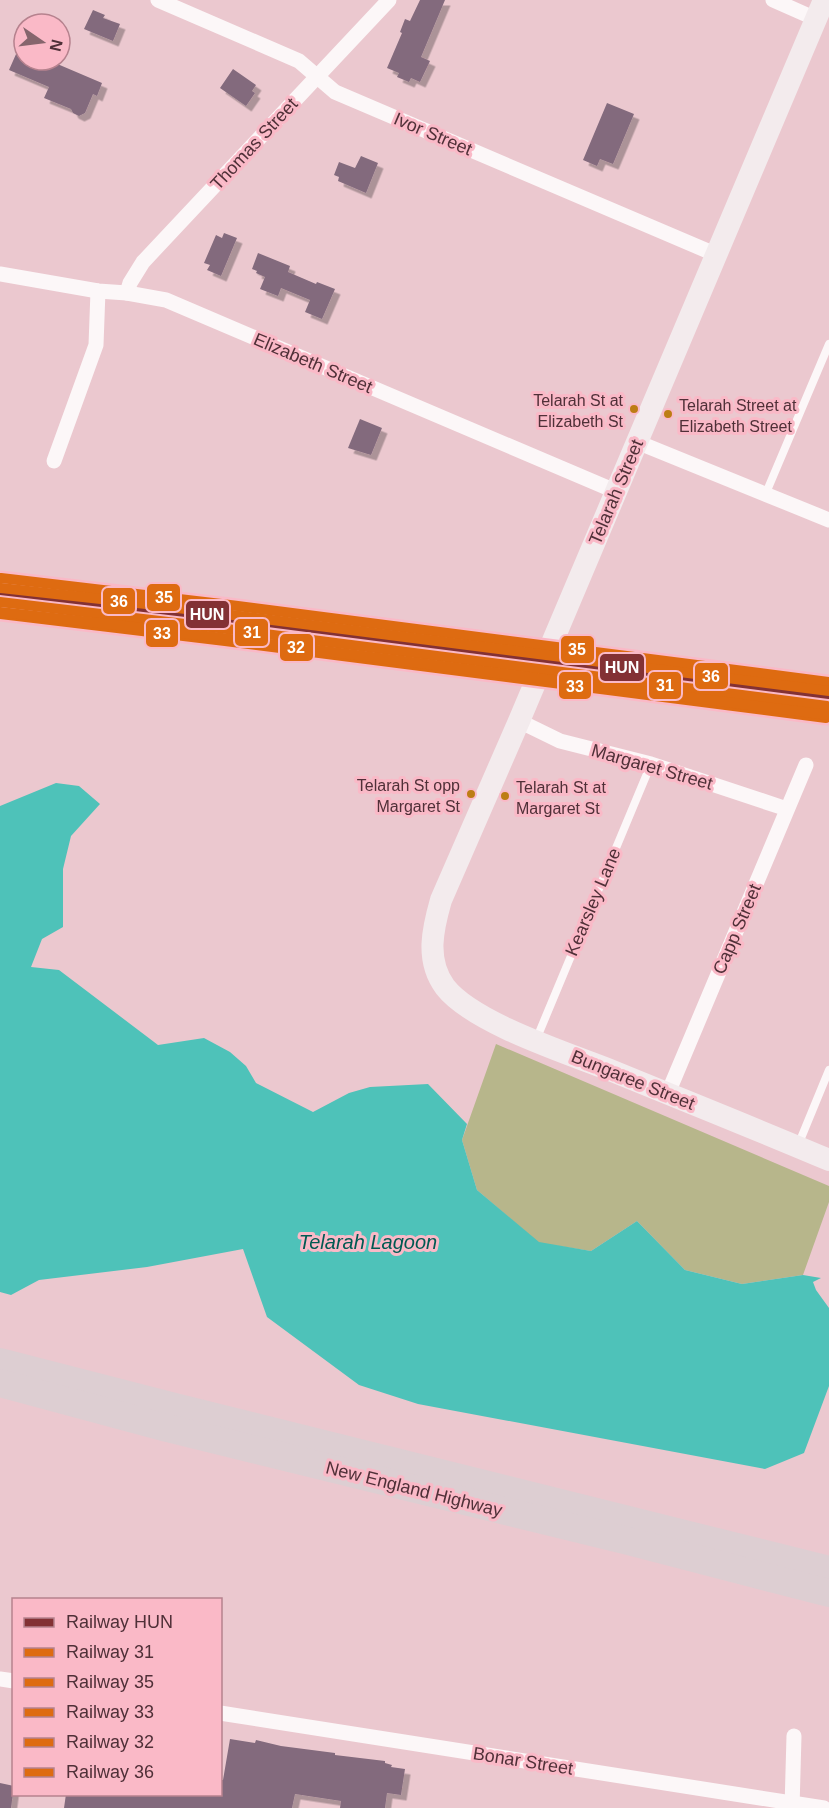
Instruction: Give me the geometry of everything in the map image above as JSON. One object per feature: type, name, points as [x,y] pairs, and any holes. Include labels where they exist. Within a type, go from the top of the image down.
[{"type":"highway","name":"New England Highway","points":[[0,1362],[829,1570]]},
{"type":"highway","name":"New England Highway","points":[[0,1383],[167,1428],[628,1541],[829,1593]]},
{"type":"street","name":"Ivor Street","points":[[158,0],[299,61],[335,92],[717,255]]},
{"type":"street","name":"Thomas Street","points":[[127,293],[130,283],[143,262],[389,0]]},
{"type":"street","points":[[773,0],[820,9]]},
{"type":"street","name":"Telarah Street","points":[[446,987],[433,958],[432,930],[441,900],[566,612],[615,491],[820,9]]},
{"type":"street","name":"Elizabeth Street","points":[[0,274],[166,300],[615,491]]},
{"type":"street","points":[[54,461],[96,345],[98,291]]},
{"type":"street","points":[[637,442],[829,520]]},
{"type":"street","name":"Margaret Street","points":[[519,721],[560,741],[651,764],[787,809]]},
{"type":"street","name":"Capp Street","points":[[668,1094],[806,765]]},
{"type":"street","name":"Bungaree Street","points":[[446,987],[478,1014],[829,1160]]},
{"type":"street","name":"Bonar Street","points":[[222,1713],[793,1805],[825,1808]]},
{"type":"street","points":[[793,1805],[794,1736]]},
{"type":"lane","points":[[766,494],[829,344]]},
{"type":"lane","name":"Kearsley Lane","points":[[536,1040],[651,764]]},
{"type":"lane","points":[[797,1147],[829,1070]]},
{"type":"shaded area","points":[[496,1044],[829,1186],[829,1202],[803,1275],[742,1284],[685,1270],[637,1221],[591,1251],[539,1243],[477,1190],[462,1140]]},
{"type":"water","name":"Telarah Lagoon","points":[[56,783],[79,786],[100,804],[71,836],[63,869],[63,927],[42,939],[31,967],[59,970],[158,1045],[204,1038],[230,1052],[246,1066],[256,1083],[313,1112],[349,1093],[370,1087],[428,1084],[467,1124],[462,1140],[477,1190],[539,1242],[591,1251],[637,1221],[685,1270],[742,1284],[803,1275],[821,1278],[813,1282],[829,1308],[829,1386],[804,1453],[765,1469],[418,1404],[359,1385],[267,1317],[243,1249],[147,1267],[39,1280],[11,1295],[0,1292],[0,806]]},
{"type":"building","points":[[420,0],[445,0],[421,57],[430,61],[420,82],[411,78],[409,82],[397,77],[399,73],[387,68],[402,33],[400,32],[405,19],[410,21]]},
{"type":"building","points":[[93,10],[105,15],[103,18],[120,24],[113,41],[84,29]]},
{"type":"building","points":[[233,69],[256,85],[252,91],[255,93],[246,106],[220,88]]},
{"type":"building","points":[[72,70],[102,83],[97,96],[93,94],[85,113],[79,116],[71,109],[44,98],[49,87],[14,72]]},
{"type":"building","points":[[607,103],[634,114],[613,164],[600,159],[597,166],[583,160]]},
{"type":"building","points":[[361,156],[378,163],[366,193],[338,181],[339,177],[334,175],[339,162],[355,168]]},
{"type":"building","points":[[224,233],[237,238],[221,276],[207,270],[210,265],[204,263],[216,235],[222,238]]},
{"type":"building","points":[[258,253],[290,266],[288,272],[335,289],[322,319],[305,312],[310,300],[281,288],[278,296],[260,289],[265,277],[252,269]]},
{"type":"building","points":[[360,419],[382,428],[371,455],[348,448]]},
{"type":"building","points":[[230,1739],[255,1743],[256,1740],[281,1746],[335,1753],[335,1755],[385,1761],[392,1765],[391,1767],[405,1769],[401,1795],[387,1793],[385,1808],[340,1808],[341,1801],[295,1794],[292,1808],[64,1808],[66,1796],[222,1796]]},
{"type":"building","points":[[0,1783],[12,1786],[11,1808],[0,1808]]},
{"type":"rail line","name":"35","points":[[1,578],[829,682]]},
{"type":"rail line","name":"36","points":[[1,588],[146,604],[829,691]]},
{"type":"rail line","name":"HUN","points":[[0,590],[829,694]]},
{"type":"rail line","name":"31","points":[[0,602],[827,706]]},
{"type":"rail line","name":"32","points":[[0,612],[828,715]]},
{"type":"rail line","name":"33","points":[[0,614],[826,718]]},
{"type":"place","name":"Telarah St at Elizabeth St","points":[[634,409]]},
{"type":"place","name":"Telarah Street at Elizabeth Street","points":[[668,414]]},
{"type":"place","name":"Telarah St opp Margaret St","points":[[471,794]]},
{"type":"place","name":"Telarah St at Margaret St","points":[[505,796]]}]
